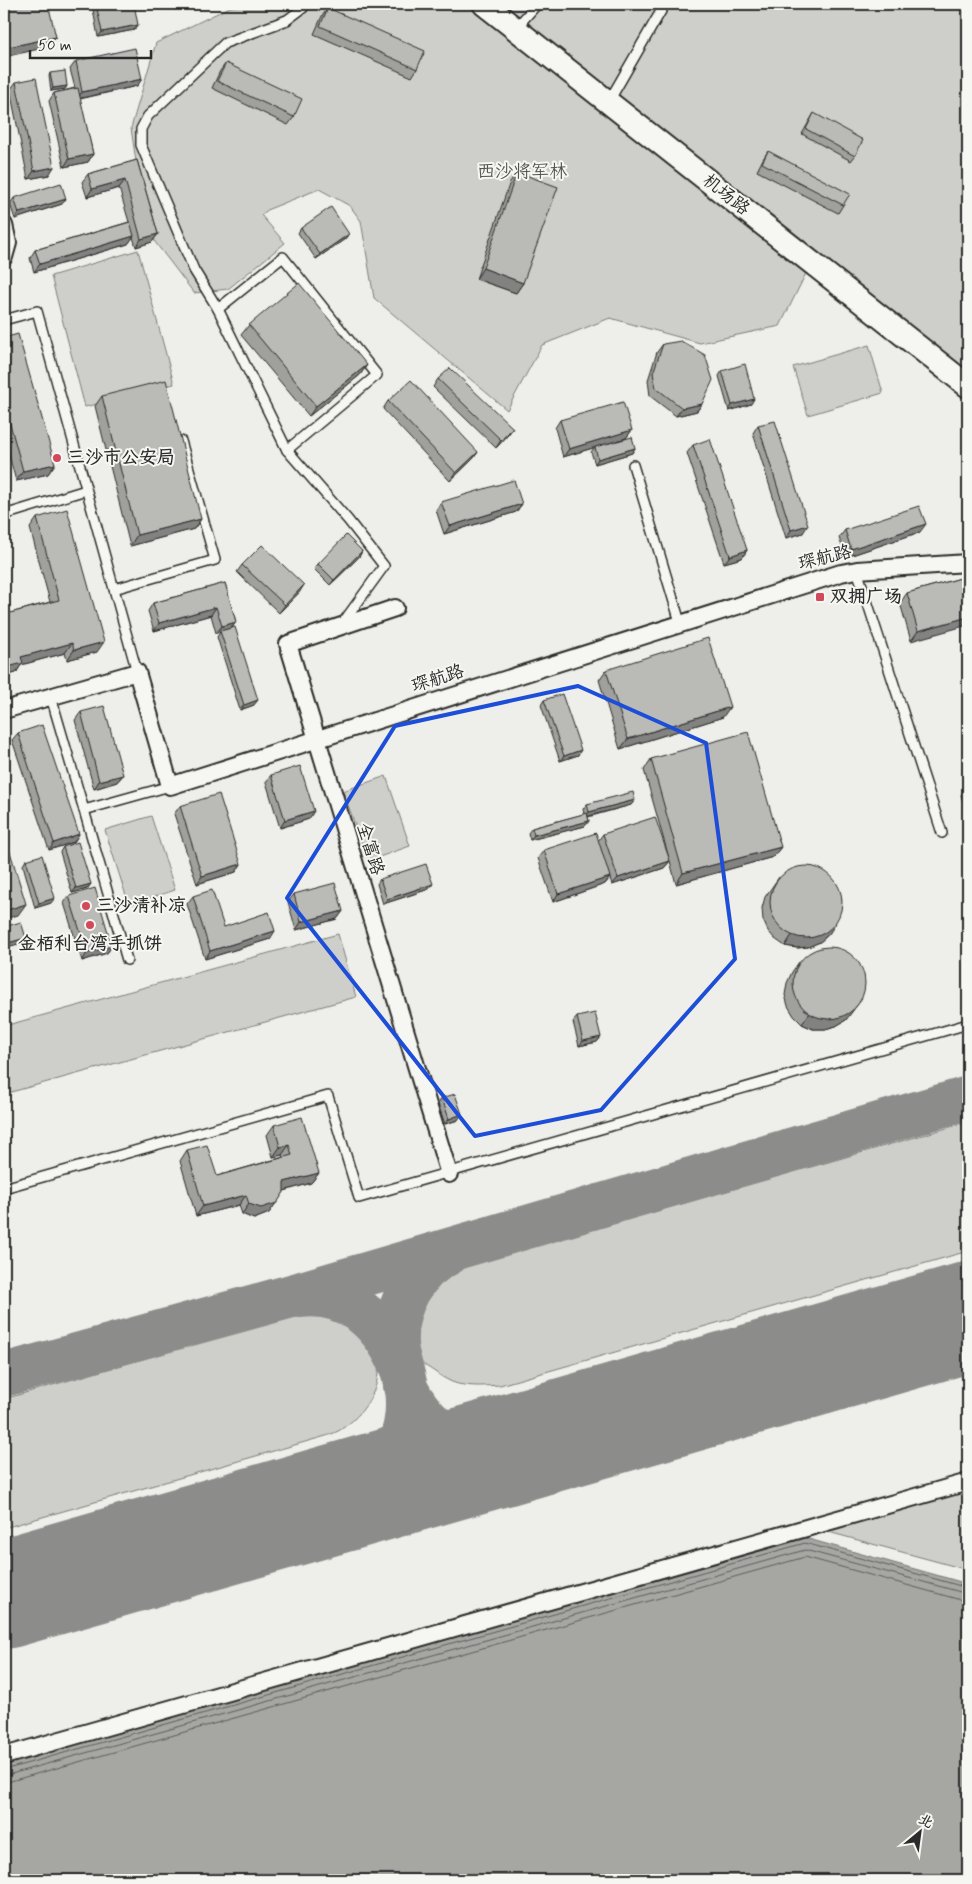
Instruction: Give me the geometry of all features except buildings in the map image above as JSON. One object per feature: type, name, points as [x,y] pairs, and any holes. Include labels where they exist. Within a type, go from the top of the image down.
[{"type":"street","name":"机场路","points":[[484,4],[968,386]]},
{"type":"street","points":[[4,225],[8,243],[4,257]]},
{"type":"street","name":"琛航路","points":[[170,786],[680,622],[833,575],[857,570],[968,563]]},
{"type":"street","name":"全富路","points":[[395,608],[288,644],[449,1174]]},
{"type":"street","points":[[4,710],[137,672],[170,786]]},
{"type":"street","points":[[4,1756],[968,1482]]},
{"type":"lane","points":[[305,4],[303,8],[287,20],[225,43],[148,116],[141,129],[141,144],[149,167],[194,270],[218,309],[287,450],[348,520],[384,566],[338,628]]},
{"type":"lane","points":[[515,29],[537,4]]},
{"type":"lane","points":[[608,102],[665,4]]},
{"type":"lane","points":[[218,309],[283,257],[377,375],[287,450]]},
{"type":"lane","points":[[4,320],[37,311],[137,672]]},
{"type":"lane","points":[[114,589],[215,560],[177,427]]},
{"type":"lane","points":[[633,464],[680,622]]},
{"type":"lane","points":[[4,515],[86,490]]},
{"type":"lane","points":[[857,570],[942,833]]},
{"type":"lane","points":[[51,696],[127,960]]},
{"type":"lane","name":"琛航路","points":[[84,810],[170,786]]},
{"type":"lane","points":[[4,1188],[328,1096],[359,1198],[449,1174],[968,1024]]},
{"type":"highlighted area","points":[[578,686],[706,743],[735,959],[601,1110],[475,1136],[287,898],[395,726]]},
{"type":"green space","name":"西沙将军林","points":[[249,4],[968,4],[968,374],[815,255],[780,326],[700,343],[610,318],[542,345],[507,410],[374,298],[361,221],[350,206],[319,189],[269,209],[261,215],[285,243],[228,289],[194,293],[155,242],[137,168],[131,128],[156,43],[230,7]]},
{"type":"green space","points":[[138,250],[174,384],[85,407],[51,276]]},
{"type":"green space","points":[[869,345],[883,393],[808,415],[793,367]]},
{"type":"green space","points":[[386,776],[410,846],[368,861],[343,791]]},
{"type":"green space","points":[[151,816],[175,890],[129,905],[105,830]]},
{"type":"green space","points":[[338,934],[356,997],[4,1094],[4,1026]]},
{"type":"green space","points":[[968,1122],[968,1251],[500,1385],[474,1386],[452,1382],[423,1364],[416,1352],[413,1328],[421,1304],[436,1283],[445,1275],[462,1267]]},
{"type":"green space","points":[[293,1316],[325,1317],[341,1321],[368,1339],[376,1354],[378,1378],[374,1390],[361,1412],[343,1428],[326,1436],[4,1528],[4,1399]]},
{"type":"green space","points":[[968,1487],[968,1570],[821,1530]]},
{"type":"water","points":[[805,1538],[968,1584],[968,1880],[4,1880],[4,1765]]},
{"type":"taxiway","points":[[4,1375],[288,1297],[968,1098]]},
{"type":"taxiway","points":[[353,1494],[379,1474],[388,1463],[402,1437],[406,1422],[407,1406],[404,1377],[396,1344],[399,1316],[409,1290],[417,1279],[437,1260],[449,1253]]},
{"type":"taxiway","points":[[300,1296],[317,1295],[333,1298],[347,1303],[360,1311],[383,1334],[399,1362]]},
{"type":"taxiway","points":[[405,1386],[423,1415],[446,1434],[474,1446],[508,1449]]},
{"type":"runway","points":[[4,1594],[968,1317]]},
{"type":"place","name":"三沙市公安局","points":[[57,458]]},
{"type":"place","name":"双拥广场","points":[[820,597]]},
{"type":"place","name":"三沙清补凉","points":[[86,906]]},
{"type":"place","name":"金栢利台湾手抓饼","points":[[90,925]]}]
